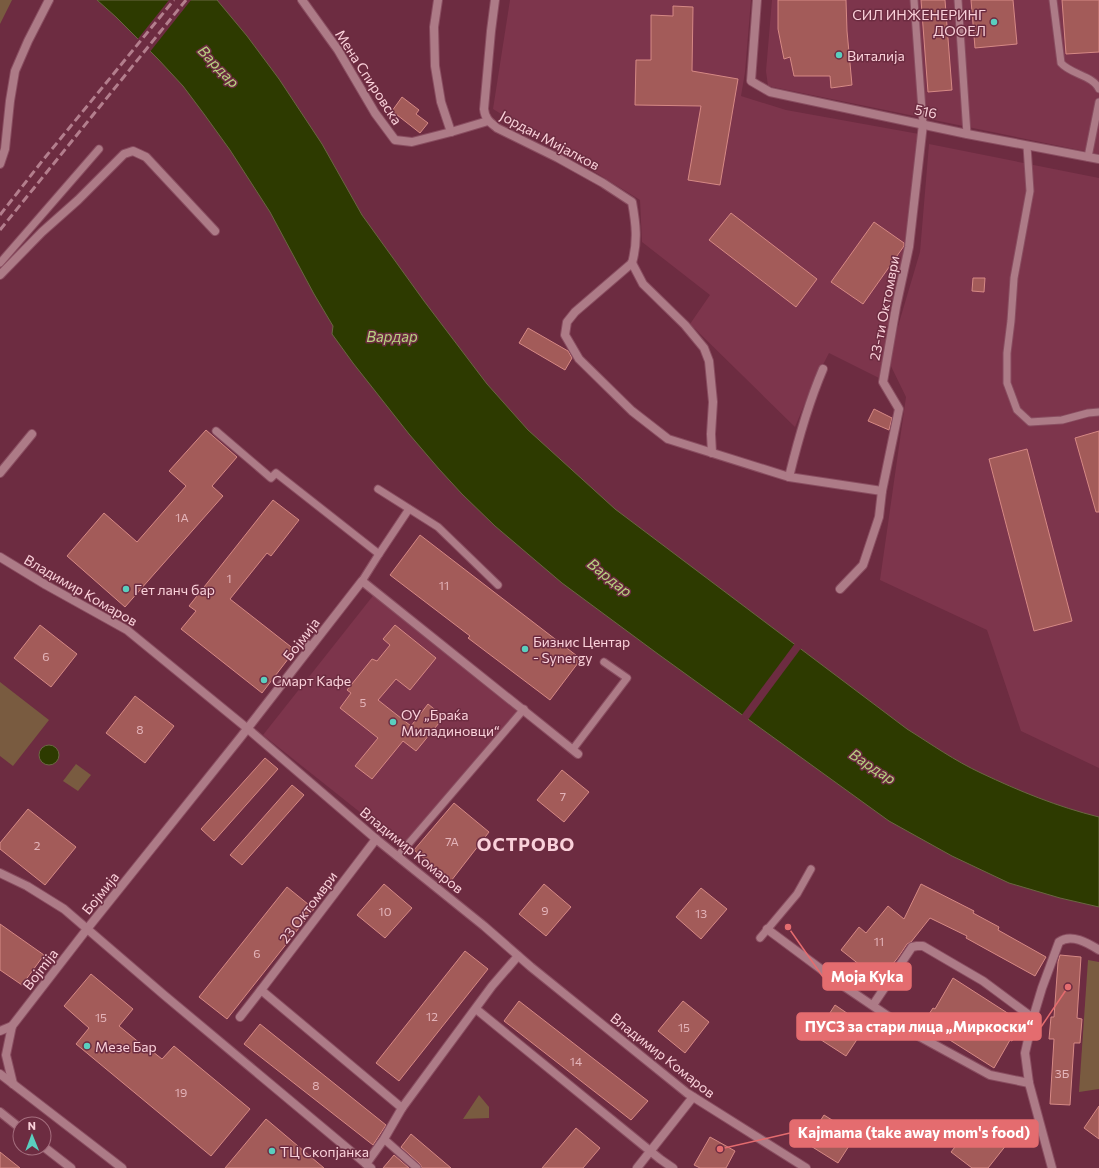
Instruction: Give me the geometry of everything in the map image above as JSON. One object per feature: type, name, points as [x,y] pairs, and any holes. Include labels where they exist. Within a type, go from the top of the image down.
[{"type":"street","points":[[0,164],[5,149],[15,71],[28,40],[49,0]]},
{"type":"street","name":"Мена Спировска","points":[[302,0],[338,50],[375,113],[395,140],[412,142],[488,121]]},
{"type":"street","points":[[438,0],[434,27],[435,66],[442,102],[451,132]]},
{"type":"street","name":"Јордан Мијалков","points":[[495,0],[490,31],[484,109],[488,121],[497,128],[558,158],[603,183],[632,202],[636,236],[636,250],[632,263]]},
{"type":"street","name":"516","points":[[757,0],[751,81],[770,92],[967,134],[1099,159]]},
{"type":"street","name":"23-ти Октомври","points":[[840,589],[863,565],[879,517],[882,491],[899,409],[883,382],[896,307],[909,247],[923,124]]},
{"type":"street","points":[[0,275],[42,232],[78,200],[124,154],[133,151],[146,157],[215,231]]},
{"type":"street","points":[[712,453],[711,434],[713,402],[709,361],[704,348],[685,325],[643,284],[632,263],[575,312],[567,322],[565,335],[579,359],[632,411],[668,439],[712,453],[789,477],[882,491]]},
{"type":"street","points":[[789,477],[797,441],[823,369]]},
{"type":"street","points":[[0,473],[32,434]]},
{"type":"street","name":"Владимир Комаров","points":[[0,557],[46,585],[127,630],[248,729],[376,839],[693,1097],[806,1168]]},
{"type":"street","points":[[362,581],[576,752]]},
{"type":"street","name":"Бојмија","points":[[87,929],[248,729],[362,581]]},
{"type":"street","name":"23 Октомври","points":[[240,1017],[376,839]]},
{"type":"street","name":"Бојмија","points":[[0,873],[27,886],[64,909],[368,1166]]},
{"type":"street","name":"Bojmija","points":[[12,1026],[87,929]]},
{"type":"street","points":[[767,929],[845,987],[913,1033],[990,1075],[1029,1083]]},
{"type":"street","points":[[1052,1168],[1029,1083],[1025,1053],[1042,988],[1060,942],[1064,939],[1070,938],[1088,943],[1099,950]]},
{"type":"street","points":[[873,1005],[912,947],[923,946],[983,981],[1033,1018]]},
{"type":"street","points":[[368,1166],[402,1108],[492,986],[518,956]]},
{"type":"street","points":[[261,990],[402,1108]]},
{"type":"street","points":[[476,1009],[673,1168]]},
{"type":"street","points":[[0,1031],[12,1026]]},
{"type":"street","points":[[12,1026],[6,1055],[13,1084]]},
{"type":"street","points":[[0,1074],[122,1168]]},
{"type":"street","points":[[637,1168],[693,1097]]},
{"type":"street","points":[[0,1112],[12,1122]]},
{"type":"street","points":[[52,1153],[71,1168]]},
{"type":"lane","points":[[914,0],[923,124]]},
{"type":"lane","points":[[958,0],[967,134]]},
{"type":"lane","points":[[1053,0],[1060,63],[1064,67],[1093,81],[1099,89]]},
{"type":"lane","points":[[1088,157],[1099,102]]},
{"type":"lane","points":[[1026,146],[1030,191],[1014,278],[1007,353],[1008,383],[1017,410],[1030,422],[1062,420],[1088,413],[1099,412]]},
{"type":"lane","points":[[0,263],[99,149]]},
{"type":"lane","points":[[216,431],[271,478],[276,473],[379,554]]},
{"type":"lane","points":[[378,489],[438,527],[498,585]]},
{"type":"lane","points":[[362,581],[409,509]]},
{"type":"lane","points":[[303,640],[311,647]]},
{"type":"lane","points":[[576,752],[627,678],[604,662]]},
{"type":"lane","points":[[398,856],[524,710]]},
{"type":"lane","points":[[760,938],[797,894],[811,870]]},
{"type":"lane","points":[[384,1139],[417,1168]]},
{"type":"shaded area","points":[[0,0],[12,0],[0,24]]},
{"type":"shaded area","points":[[510,0],[751,0],[745,72],[741,96],[786,110],[919,134],[906,245],[879,378],[829,353],[812,386],[795,427],[690,324],[710,295],[642,242],[640,200],[493,109]]},
{"type":"shaded area","points":[[772,0],[1099,0],[1099,154],[768,86],[766,71]]},
{"type":"shaded area","points":[[929,144],[1099,178],[1099,768],[1021,731],[987,630],[880,580],[906,397],[888,360],[920,252]]},
{"type":"shaded area","name":"ОУ „Браќа Миладиновци“","points":[[376,592],[524,709],[405,848],[263,735]]},
{"type":"shaded area","points":[[0,682],[49,720],[13,766],[0,756]]},
{"type":"shaded area","points":[[76,764],[91,775],[78,791],[63,781]]},
{"type":"shaded area","points":[[1088,960],[1099,962],[1099,1089],[1079,1092]]},
{"type":"shaded area","points":[[479,1095],[489,1107],[489,1118],[463,1119]]},
{"type":"water","name":"Вардар","points":[[97,0],[217,0],[247,36],[279,79],[322,144],[362,215],[424,301],[487,384],[528,430],[615,509],[907,729],[943,752],[995,780],[1054,803],[1099,817],[1099,907],[1060,898],[1009,883],[952,856],[889,821],[562,583],[495,526],[462,494],[409,434],[332,334],[333,326],[270,212],[230,150],[183,86],[116,17]]},
{"type":"water","points":[[49,745],[56,748],[59,755],[56,762],[49,765],[42,762],[39,755],[42,748]]},
{"type":"pier","points":[[169,0],[191,0],[149,53],[137,40]]},
{"type":"pier","points":[[796,642],[802,647],[747,721],[741,716]]},
{"type":"building","points":[[778,0],[846,0],[852,85],[831,88],[830,76],[794,76],[790,57],[784,59],[778,29]]},
{"type":"building","points":[[921,0],[945,0],[952,90],[928,92]]},
{"type":"building","name":"СИЛ ИНЖЕНЕРИНГ ДООЕЛ","points":[[971,0],[1013,0],[1017,44],[975,48]]},
{"type":"building","points":[[1062,0],[1099,0],[1099,52],[1066,54]]},
{"type":"building","points":[[673,6],[693,7],[692,71],[738,79],[720,185],[688,180],[701,106],[635,105],[636,60],[651,60],[651,15],[673,16]]},
{"type":"building","points":[[402,97],[419,110],[416,114],[428,123],[420,133],[392,111]]},
{"type":"building","points":[[731,213],[817,279],[796,307],[709,240]]},
{"type":"building","points":[[874,222],[904,243],[904,246],[863,304],[831,282]]},
{"type":"building","points":[[973,278],[985,278],[984,292],[972,291]]},
{"type":"building","points":[[528,328],[568,351],[572,358],[565,370],[519,343]]},
{"type":"building","points":[[874,409],[892,418],[889,430],[868,421]]},
{"type":"building","points":[[206,430],[237,457],[212,486],[223,496],[125,607],[67,556],[104,513],[137,542],[186,486],[169,471]]},
{"type":"building","points":[[1099,431],[1099,512],[1096,512],[1075,438]]},
{"type":"building","points":[[1027,449],[1072,621],[1034,631],[989,459]]},
{"type":"building","points":[[273,500],[299,520],[271,556],[267,553],[230,599],[295,650],[262,693],[181,629],[196,611],[189,606]]},
{"type":"building","points":[[420,535],[581,659],[550,700],[468,638],[470,636],[390,575]]},
{"type":"building","points":[[40,625],[77,654],[51,687],[14,658]]},
{"type":"building","points":[[395,625],[436,658],[410,690],[396,679],[378,700],[411,726],[428,704],[444,717],[416,751],[403,741],[372,779],[355,766],[378,738],[340,708],[351,693],[347,690],[372,659],[377,661],[390,645],[383,639]]},
{"type":"building","points":[[135,696],[174,726],[145,763],[106,733]]},
{"type":"building","points":[[265,758],[278,769],[214,841],[201,829]]},
{"type":"building","points":[[562,770],[589,792],[564,822],[537,800]]},
{"type":"building","points":[[292,785],[304,795],[242,865],[230,855]]},
{"type":"building","points":[[454,803],[489,832],[451,881],[414,850]]},
{"type":"building","points":[[28,809],[76,847],[45,885],[0,849],[0,843]]},
{"type":"building","points":[[384,884],[412,908],[385,938],[357,915]]},
{"type":"building","points":[[544,884],[571,907],[546,936],[519,914]]},
{"type":"building","points":[[921,884],[974,911],[973,913],[999,927],[998,930],[1046,957],[1035,976],[966,938],[967,936],[930,918],[911,942],[907,944],[880,981],[841,950],[859,927],[866,933],[888,906],[904,919]]},
{"type":"building","points":[[287,887],[314,909],[227,1019],[199,997]]},
{"type":"building","points":[[701,888],[727,909],[701,939],[676,917]]},
{"type":"building","points":[[0,924],[44,955],[22,985],[0,970]]},
{"type":"building","points":[[465,951],[488,969],[399,1081],[376,1063]]},
{"type":"building","points":[[1060,955],[1081,957],[1077,1018],[1082,1019],[1080,1043],[1074,1043],[1070,1105],[1050,1104],[1054,1039],[1049,1039],[1051,1017],[1054,1017],[1058,962]]},
{"type":"building","points":[[91,974],[133,1009],[119,1026],[162,1059],[174,1046],[250,1109],[211,1156],[76,1044],[89,1028],[64,1006]]},
{"type":"building","points":[[953,978],[1023,1023],[1012,1041],[1010,1040],[994,1068],[923,1023],[933,1008],[935,1009]]},
{"type":"building","points":[[519,1001],[648,1101],[631,1120],[504,1021]]},
{"type":"building","points":[[683,1001],[709,1022],[685,1053],[658,1031]]},
{"type":"building","points":[[835,1005],[866,1026],[846,1056],[815,1036]]},
{"type":"building","points":[[260,1024],[386,1125],[373,1145],[244,1044]]},
{"type":"building","points":[[1099,1106],[1099,1139],[1084,1128]]},
{"type":"building","points":[[824,1115],[856,1135],[838,1163],[806,1143]]},
{"type":"building","name":"ТЦ Скопјанка","points":[[266,1119],[324,1168],[225,1168]]},
{"type":"building","points":[[976,1120],[1007,1144],[988,1168],[972,1168],[951,1152]]},
{"type":"building","points":[[576,1128],[600,1148],[583,1168],[542,1168]]},
{"type":"building","points":[[411,1134],[451,1168],[422,1168],[420,1164],[401,1147]]},
{"type":"building","points":[[710,1137],[735,1151],[726,1168],[700,1168],[694,1165]]},
{"type":"building","points":[[0,1152],[20,1168],[0,1168]]},
{"type":"building","points":[[394,1155],[409,1168],[383,1168]]},
{"type":"railway","points":[[0,215],[174,0]]},
{"type":"railway","points":[[0,230],[186,0]]},
{"type":"place","name":"СИЛ ИНЖЕНЕРИНГ ДООЕЛ","points":[[994,22]]},
{"type":"place","name":"Виталија","points":[[839,55]]},
{"type":"place","name":"Гет ланч бар","points":[[126,589]]},
{"type":"place","name":"Бизнис Центар - Synergy","points":[[525,649]]},
{"type":"place","name":"Смарт Кафе","points":[[264,680]]},
{"type":"place","name":"ОУ „Браќа Миладиновци“","points":[[393,722]]},
{"type":"place","name":"Moja Kyka","points":[[788,927]]},
{"type":"place","name":"ПУСЗ за стари лица „Миркоски“","points":[[1068,987]]},
{"type":"place","name":"Мезе Бар","points":[[87,1046]]},
{"type":"place","name":"Kajmama (take away mom's food)","points":[[720,1149]]},
{"type":"place","name":"ТЦ Скопјанка","points":[[272,1151]]},
{"type":"district","name":"ОСТРОВО","points":[[526,844]]}]
